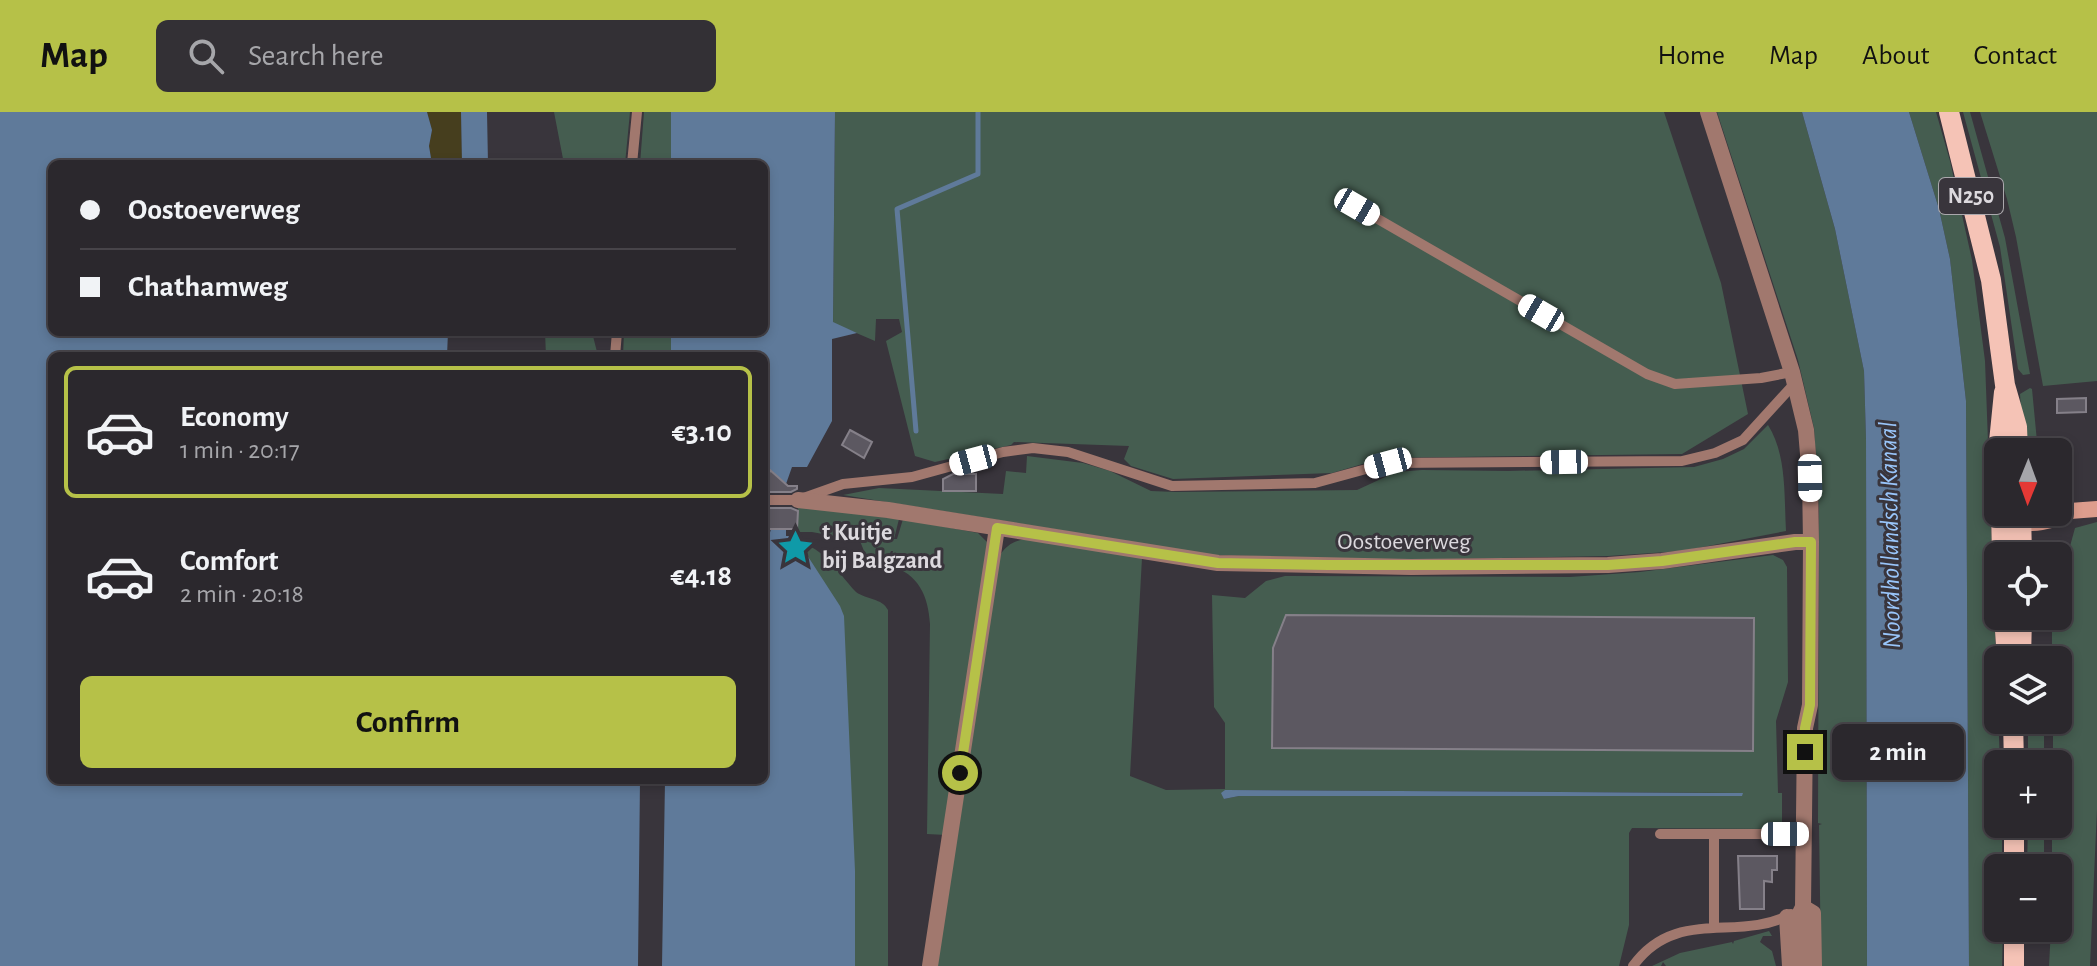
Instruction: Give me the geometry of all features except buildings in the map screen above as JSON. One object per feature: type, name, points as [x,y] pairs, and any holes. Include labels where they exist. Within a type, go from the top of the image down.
[{"type":"main road","name":"N250","points":[[1949,112],[1991,280],[2005,385],[2017,438]]},
{"type":"main road","name":"N250","points":[[1999,438],[2005,385]]},
{"type":"main road","points":[[2014,942],[2014,966]]},
{"type":"street","points":[[1708,112],[1793,377],[1806,430],[1811,542],[1810,705],[1805,728],[1803,907],[1800,913],[1802,966]]},
{"type":"street","name":"Oostoeverweg","points":[[798,500],[888,510],[1218,563],[1411,567],[1608,565],[1811,542]]},
{"type":"street","points":[[2072,509],[2097,509]]},
{"type":"street","points":[[930,966],[997,528]]},
{"type":"street","points":[[1803,907],[1813,913],[1814,966]]},
{"type":"street","points":[[1787,917],[1790,966]]},
{"type":"lane","points":[[632,160],[637,112]]},
{"type":"lane","points":[[1357,207],[1647,374],[1675,384],[1793,377]]},
{"type":"lane","points":[[768,500],[798,500],[843,484],[912,477],[1003,452],[1033,448],[1068,452],[1172,486],[1315,483],[1388,463],[1682,461],[1715,453],[1743,440],[1793,377]]},
{"type":"lane","points":[[1660,834],[1803,834]]},
{"type":"lane","points":[[1714,834],[1714,927]]},
{"type":"lane","points":[[1633,966],[1660,940],[1683,931],[1775,921],[1803,907]]},
{"type":"green space","points":[[554,112],[630,112],[625,160],[563,160]]},
{"type":"green space","points":[[644,112],[671,112],[671,160],[640,160]]},
{"type":"green space","points":[[835,112],[1664,112],[1721,283],[1748,414],[1682,454],[1383,458],[1332,473],[1173,479],[1131,466],[1124,459],[1129,446],[1014,442],[935,462],[915,456],[886,341],[902,332],[899,319],[876,319],[875,341],[833,323]]},
{"type":"green space","points":[[1717,112],[1802,112],[1835,229],[1864,371],[1867,966],[1821,966],[1819,510],[1814,428],[1798,360]]},
{"type":"green space","points":[[1909,112],[1936,112],[1972,260],[1985,361],[1988,438],[1984,438],[1984,526],[1991,526],[1992,542],[1984,542],[1984,630],[1995,630],[1996,646],[1984,646],[1984,734],[1999,734],[1999,750],[1984,750],[1984,838],[2002,838],[2002,854],[1984,854],[1984,942],[2003,942],[2002,966],[1969,966],[1966,401],[1950,259],[1939,209]]},
{"type":"green space","points":[[1963,112],[1970,112],[2005,238],[2030,374],[2023,375],[2018,369],[2000,247]]},
{"type":"green space","points":[[1980,112],[2097,112],[2097,381],[2043,386],[2016,237]]},
{"type":"green space","points":[[545,336],[593,336],[597,352],[546,352]]},
{"type":"green space","points":[[624,336],[671,336],[671,352],[623,352]]},
{"type":"green space","points":[[2032,389],[2037,438],[2023,438],[2020,394]]},
{"type":"green space","points":[[1768,425],[1782,462],[1786,531],[1682,551],[1608,556],[1395,560],[1214,555],[843,495],[879,488],[1003,494],[1006,471],[1026,473],[1027,456],[1083,463],[1110,471],[1151,491],[1176,492],[1357,490],[1396,472],[1422,470],[1694,467],[1744,449]]},
{"type":"green space","points":[[798,506],[899,519],[894,539],[897,539],[903,519],[978,533],[988,543],[946,835],[927,834],[930,624],[924,595],[915,580],[890,565],[893,551],[885,564],[866,556],[860,541],[797,532]]},
{"type":"green space","points":[[2097,522],[2097,809],[2090,966],[2049,966],[2050,942],[2072,942],[2072,854],[2052,854],[2052,838],[2072,838],[2072,750],[2053,750],[2053,734],[2072,734],[2072,646],[2052,646],[2052,630],[2072,630],[2071,542],[2075,528]]},
{"type":"green space","points":[[1021,540],[1142,558],[1130,776],[1166,790],[1225,789],[1225,723],[1214,707],[1212,595],[1245,598],[1266,581],[1285,576],[1570,577],[1640,572],[1773,555],[1783,560],[1787,567],[1788,682],[1776,721],[1782,829],[1632,828],[1629,833],[1629,925],[1619,966],[936,966],[1000,555],[1011,544]],"holes":[[[1225,790],[1742,793],[1742,796],[1239,796],[1224,799]]]},
{"type":"green space","points":[[791,542],[802,543],[820,553],[856,592],[882,603],[888,610],[888,966],[776,966],[808,555],[798,554],[797,548],[792,553]]},
{"type":"green space","points":[[2028,734],[2044,734],[2044,750],[2028,750]]},
{"type":"green space","points":[[2028,838],[2044,838],[2044,854],[2027,854]]},
{"type":"green space","points":[[1769,931],[1772,936],[1763,936],[1760,942],[1772,951],[1776,966],[1666,966],[1663,962],[1661,966],[1652,966],[1680,953],[1733,944],[1734,941]]},
{"type":"sand","points":[[427,112],[461,112],[462,160],[431,160],[429,146],[432,130]]},
{"type":"water","points":[[0,112],[427,112],[432,130],[429,146],[431,160],[48,160],[48,336],[448,336],[447,352],[48,352],[48,784],[640,784],[638,966],[0,966]]},
{"type":"water","points":[[461,112],[487,112],[488,160],[462,160]]},
{"type":"water","points":[[671,112],[835,112],[833,322],[857,333],[832,339],[832,421],[807,467],[792,467],[786,484],[774,484],[769,473],[768,484],[768,352],[671,352],[671,336],[768,336],[768,160],[671,160]]},
{"type":"water","name":"Noordhollandsch Kanaal","points":[[1802,112],[1909,112],[1939,209],[1950,259],[1966,401],[1969,966],[1867,966],[1864,371],[1835,229]]},
{"type":"water","points":[[768,529],[769,536],[771,529],[786,529],[786,536],[791,536],[792,553],[807,555],[844,616],[855,871],[855,966],[662,966],[665,784],[768,784]]},
{"type":"water","points":[[1225,790],[1743,793],[1742,796],[1239,796],[1224,799],[1221,793]]},
{"type":"waterway","points":[[916,431],[897,209],[978,174],[978,112]]},
{"type":"place","name":"t Kuitje bij Balgzand","points":[[796,547]]},
{"type":"route","points":[[960,773],[997,528],[1218,563],[1411,567],[1608,565],[1811,542],[1810,705],[1805,728],[1805,752]]}]
